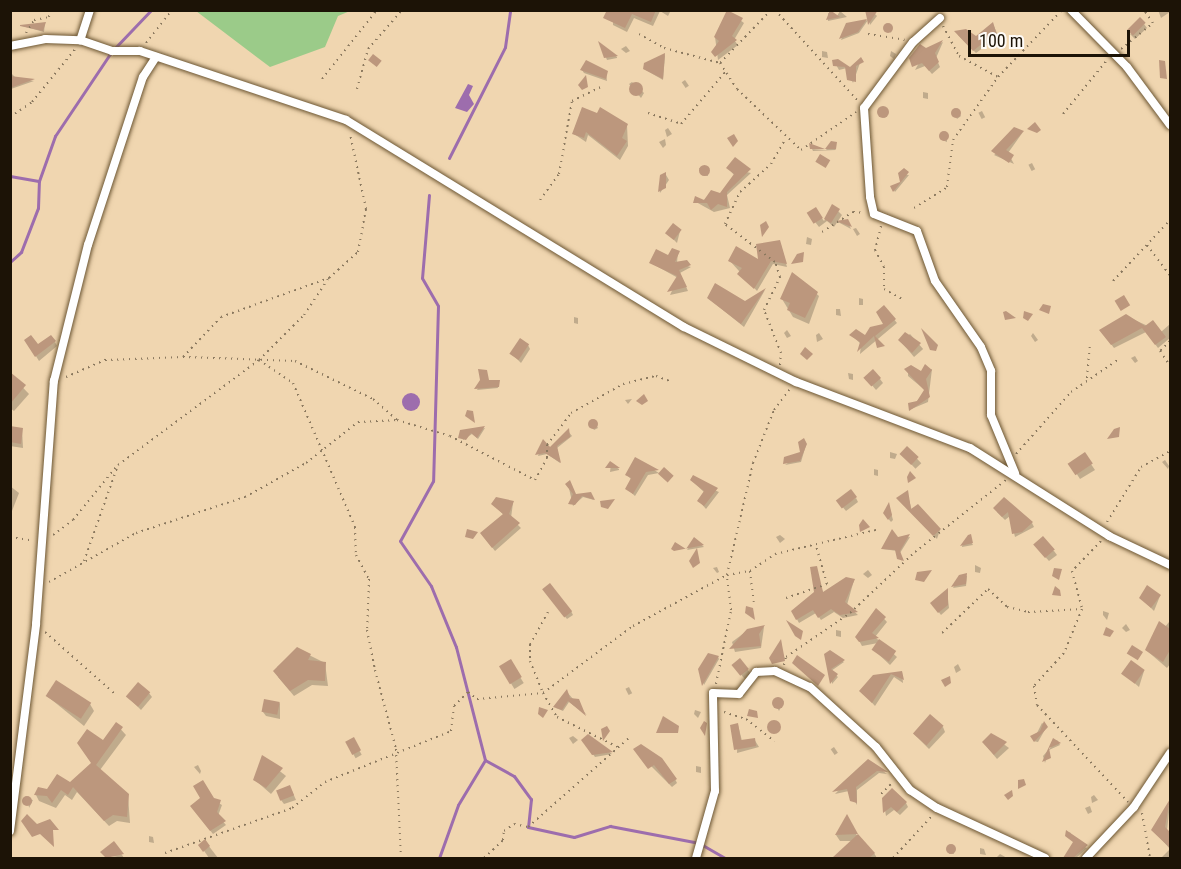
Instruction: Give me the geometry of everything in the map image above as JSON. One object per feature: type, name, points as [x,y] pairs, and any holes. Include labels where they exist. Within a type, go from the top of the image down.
[{"type":"street","points":[[80,40],[90,10]]},
{"type":"street","points":[[1071,10],[1127,67],[1170,124]]},
{"type":"street","points":[[940,18],[913,42],[864,108],[874,214],[917,231],[935,281],[961,313],[991,371],[991,415],[1012,459],[1015,473]]},
{"type":"street","points":[[15,45],[80,40],[112,51],[140,51],[346,120],[684,327],[796,382],[970,448],[1015,473],[1109,536],[1170,565]]},
{"type":"street","points":[[10,831],[36,624],[36,590],[43,542],[54,381],[88,245],[139,88],[156,57]]},
{"type":"street","points":[[696,858],[715,791],[713,693],[739,694],[756,672],[782,673],[810,687],[876,747],[899,776],[937,808],[1045,858]]},
{"type":"street","points":[[1086,858],[1134,807],[1170,753]]},
{"type":"path","points":[[15,45],[34,20],[49,17],[50,10]]},
{"type":"path","points":[[140,51],[172,10]]},
{"type":"path","points":[[322,79],[377,10]]},
{"type":"path","points":[[357,89],[369,49],[402,10]]},
{"type":"path","points":[[639,34],[664,48],[720,63],[727,70],[737,89],[785,140],[801,150],[864,108],[773,10],[720,63]]},
{"type":"path","points":[[914,208],[952,181],[947,150],[998,77],[1062,10]]},
{"type":"path","points":[[940,18],[959,56],[998,77]]},
{"type":"path","points":[[868,34],[913,42]]},
{"type":"path","points":[[10,117],[56,76],[80,40]]},
{"type":"path","points":[[648,113],[681,124],[727,70]]},
{"type":"path","points":[[540,200],[559,174],[572,101],[603,86]]},
{"type":"path","points":[[10,537],[43,542],[73,520],[118,465],[259,360],[304,315],[329,278],[358,252],[366,209],[346,120]]},
{"type":"path","points":[[779,374],[781,353],[764,310],[780,277],[777,269],[725,224],[740,192],[771,164],[785,140]]},
{"type":"path","points":[[822,232],[854,212],[874,214],[884,230],[875,250],[884,267],[884,289],[904,300]]},
{"type":"path","points":[[1113,281],[1170,220]]},
{"type":"path","points":[[1147,245],[1170,276]]},
{"type":"path","points":[[183,357],[221,317],[329,278]]},
{"type":"path","points":[[1170,341],[1160,351],[1170,366]]},
{"type":"path","points":[[1087,378],[1090,346]]},
{"type":"path","points":[[54,381],[105,360],[183,357],[295,361],[373,399],[397,420]]},
{"type":"path","points":[[1012,459],[1087,378],[1119,359]]},
{"type":"path","points":[[259,360],[293,383],[324,449],[355,526],[356,555],[369,579],[368,630],[396,749],[401,858]]},
{"type":"path","points":[[36,590],[136,533],[245,497],[324,449],[358,422],[397,420],[450,436],[535,480],[547,458],[547,446],[571,413],[623,384],[656,376],[670,381]]},
{"type":"path","points":[[713,693],[731,610],[727,575],[753,463],[774,410],[796,382]]},
{"type":"path","points":[[1102,530],[1141,467],[1170,451]]},
{"type":"path","points":[[84,561],[118,465]]},
{"type":"path","points":[[782,673],[786,657],[850,613],[915,552],[1015,473]]},
{"type":"path","points":[[165,853],[292,808],[325,782],[363,770],[396,749],[451,730],[454,706],[468,692],[477,699],[543,693],[633,626],[727,575],[750,571],[776,554],[876,530]]},
{"type":"path","points":[[1109,536],[1086,551],[1072,571],[1082,609],[1064,653],[1034,686],[1037,705],[1134,807],[1145,815],[1150,858]]},
{"type":"path","points":[[786,598],[826,584],[816,546]]},
{"type":"path","points":[[750,571],[754,602]]},
{"type":"path","points":[[942,633],[988,589],[1007,607],[1028,612],[1082,609]]},
{"type":"path","points":[[548,612],[530,644],[530,661],[543,693],[557,717],[619,747]]},
{"type":"path","points":[[36,624],[114,693]]},
{"type":"path","points":[[715,710],[746,719],[774,741]]},
{"type":"path","points":[[484,858],[503,840],[504,831],[514,824],[528,827],[630,737]]},
{"type":"path","points":[[881,794],[899,776]]},
{"type":"path","points":[[893,858],[937,808]]},
{"type":"green space","points":[[196,11],[350,11],[338,16],[325,47],[270,67]]},
{"type":"shaded area","points":[[468,84],[473,86],[469,95],[474,104],[467,112],[455,108]]},
{"type":"shaded area","points":[[411,393],[419,398],[420,402],[415,410],[411,411],[403,406],[402,402],[407,394]]},
{"type":"building","points":[[607,10],[656,10],[651,22],[632,14],[625,28],[603,18]]},
{"type":"building","points":[[727,10],[743,18],[732,36],[737,40],[715,57],[711,52],[719,41],[714,37]]},
{"type":"building","points":[[830,10],[840,17],[826,20]]},
{"type":"building","points":[[865,10],[878,10],[868,25],[867,19]]},
{"type":"building","points":[[1140,17],[1146,23],[1133,35],[1127,30]]},
{"type":"building","points":[[867,19],[858,32],[839,39],[846,23]]},
{"type":"building","points":[[46,22],[43,31],[20,26],[20,25]]},
{"type":"building","points":[[993,22],[999,42],[989,38],[973,51],[954,31],[966,29],[976,36]]},
{"type":"building","points":[[888,23],[892,24],[892,32],[888,33],[884,32],[883,28],[884,24]]},
{"type":"building","points":[[943,40],[935,53],[939,62],[929,71],[922,63],[912,67],[909,58],[920,44],[926,48]]},
{"type":"building","points":[[598,41],[618,56],[604,58]]},
{"type":"building","points":[[665,53],[663,79],[643,69],[644,63]]},
{"type":"building","points":[[373,54],[382,61],[377,67],[368,60]]},
{"type":"building","points":[[861,57],[864,62],[856,66],[856,82],[847,80],[845,67],[833,66],[832,60],[838,59],[850,67]]},
{"type":"building","points":[[586,60],[608,71],[606,79],[580,70]]},
{"type":"building","points":[[1159,60],[1165,61],[1167,79],[1160,78]]},
{"type":"building","points":[[586,75],[588,87],[582,90],[578,85]]},
{"type":"building","points":[[10,76],[35,79],[10,88]]},
{"type":"building","points":[[636,82],[641,84],[643,89],[641,94],[636,96],[631,94],[629,89],[631,84]]},
{"type":"building","points":[[883,106],[889,112],[883,118],[877,112]]},
{"type":"building","points":[[582,107],[597,113],[600,107],[628,124],[622,138],[627,141],[617,156],[586,132],[584,138],[572,134]]},
{"type":"building","points":[[956,108],[960,109],[960,117],[956,118],[952,117],[951,113],[952,109]]},
{"type":"building","points":[[1035,122],[1041,130],[1037,133],[1027,129]]},
{"type":"building","points":[[1014,127],[1024,131],[1006,150],[1014,155],[1009,163],[991,151]]},
{"type":"building","points":[[944,131],[948,132],[948,140],[944,141],[940,140],[939,136],[940,132]]},
{"type":"building","points":[[734,134],[738,141],[733,147],[727,138]]},
{"type":"building","points":[[831,141],[837,142],[836,149],[825,149]]},
{"type":"building","points":[[809,143],[825,149],[810,149]]},
{"type":"building","points":[[820,154],[830,160],[826,168],[815,162]]},
{"type":"building","points":[[735,157],[751,169],[727,192],[727,207],[718,204],[711,210],[707,203],[693,203],[695,196],[704,200],[711,190],[720,193],[734,174],[726,168]]},
{"type":"building","points":[[704,164],[710,170],[704,176],[698,170]]},
{"type":"building","points":[[904,168],[909,172],[893,192],[890,186],[900,182],[898,173]]},
{"type":"building","points":[[666,172],[666,188],[658,192],[660,175]]},
{"type":"building","points":[[832,204],[840,209],[831,223],[824,219]]},
{"type":"building","points":[[816,207],[823,218],[814,224],[807,213]]},
{"type":"building","points":[[848,219],[852,227],[836,221]]},
{"type":"building","points":[[766,221],[769,227],[762,237],[760,225]]},
{"type":"building","points":[[673,223],[682,230],[674,240],[665,233]]},
{"type":"building","points":[[780,240],[787,264],[771,261],[754,289],[737,274],[742,268],[728,261],[736,246],[758,259],[756,244]]},
{"type":"building","points":[[672,248],[680,251],[675,262],[687,260],[691,265],[679,270],[687,287],[667,292],[677,276],[649,263],[656,249],[668,255]]},
{"type":"building","points":[[804,252],[803,262],[791,264],[797,254]]},
{"type":"building","points":[[792,272],[818,292],[805,318],[787,310],[790,303],[780,299]]},
{"type":"building","points":[[715,283],[745,301],[766,288],[741,324],[707,298]]},
{"type":"building","points":[[1124,295],[1130,305],[1121,311],[1115,301]]},
{"type":"building","points":[[1043,304],[1051,306],[1049,314],[1039,310]]},
{"type":"building","points":[[884,305],[896,319],[875,336],[885,346],[877,348],[874,336],[857,352],[860,342],[849,335],[856,329],[865,335],[870,327],[883,324],[876,312]]},
{"type":"building","points":[[1006,311],[1016,318],[1005,320],[1003,312]]},
{"type":"building","points":[[1024,311],[1033,314],[1028,321],[1023,318]]},
{"type":"building","points":[[1126,314],[1145,326],[1153,320],[1166,337],[1155,345],[1142,328],[1111,345],[1099,330]]},
{"type":"building","points":[[921,328],[938,345],[936,351],[930,350]]},
{"type":"building","points":[[905,332],[921,343],[912,353],[898,340]]},
{"type":"building","points":[[31,335],[38,344],[51,335],[56,341],[35,357],[24,340]]},
{"type":"building","points":[[520,338],[529,344],[518,360],[509,354]]},
{"type":"building","points":[[805,347],[813,354],[807,360],[800,354]]},
{"type":"building","points":[[925,364],[932,370],[926,379],[930,397],[909,411],[908,403],[917,401],[924,390],[904,369],[911,365],[921,371]]},
{"type":"building","points":[[478,369],[487,370],[489,380],[500,380],[499,387],[474,389],[480,380]]},
{"type":"building","points":[[873,369],[881,378],[871,387],[863,378]]},
{"type":"building","points":[[10,372],[26,385],[10,404]]},
{"type":"building","points":[[644,394],[648,401],[642,405],[636,401]]},
{"type":"building","points":[[467,410],[473,411],[475,423],[465,416]]},
{"type":"building","points":[[593,419],[598,424],[593,429],[588,424]]},
{"type":"building","points":[[10,426],[23,428],[21,444],[10,442]]},
{"type":"building","points":[[485,426],[477,438],[471,433],[466,440],[458,438],[460,430]]},
{"type":"building","points":[[1120,427],[1119,437],[1107,439],[1114,429]]},
{"type":"building","points":[[569,428],[570,437],[557,446],[561,463],[545,453],[535,455],[543,439],[550,447]]},
{"type":"building","points":[[804,438],[807,444],[800,461],[783,464],[784,457],[800,452],[798,442]]},
{"type":"building","points":[[907,446],[919,457],[911,465],[899,454]]},
{"type":"building","points":[[1085,452],[1093,464],[1075,475],[1068,464]]},
{"type":"building","points":[[635,457],[659,470],[646,472],[633,494],[625,489],[631,478],[625,475]]},
{"type":"building","points":[[610,461],[620,468],[605,468]]},
{"type":"building","points":[[664,467],[674,476],[668,482],[658,474]]},
{"type":"building","points":[[910,471],[916,478],[908,483],[907,477]]},
{"type":"building","points":[[693,475],[718,488],[704,506],[697,501],[704,491],[690,480]]},
{"type":"building","points":[[570,480],[576,494],[591,492],[595,500],[582,496],[575,505],[568,504],[573,494],[565,484]]},
{"type":"building","points":[[851,489],[857,497],[842,508],[836,500]]},
{"type":"building","points":[[908,490],[911,509],[918,504],[941,529],[933,536],[896,498]]},
{"type":"building","points":[[496,497],[514,501],[509,514],[520,523],[492,548],[480,533],[503,514],[491,504]]},
{"type":"building","points":[[1004,497],[1033,522],[1022,532],[1012,534],[1008,512],[1002,517],[993,508]]},
{"type":"building","points":[[615,499],[608,509],[601,507],[600,501]]},
{"type":"building","points":[[889,502],[892,515],[888,520],[883,513]]},
{"type":"building","points":[[863,519],[870,527],[860,532],[859,525]]},
{"type":"building","points":[[467,529],[478,532],[473,539],[465,537]]},
{"type":"building","points":[[892,529],[898,537],[910,534],[900,551],[904,561],[897,559],[895,550],[881,549]]},
{"type":"building","points":[[971,534],[973,543],[960,546],[968,535]]},
{"type":"building","points":[[1043,536],[1055,550],[1045,558],[1033,545]]},
{"type":"building","points":[[694,537],[704,545],[686,549]]},
{"type":"building","points":[[675,542],[686,549],[674,551],[671,549]]},
{"type":"building","points":[[697,548],[700,563],[693,568],[689,561]]},
{"type":"building","points":[[817,566],[823,592],[846,577],[855,579],[845,602],[858,612],[840,615],[831,609],[818,618],[813,610],[796,620],[791,611],[814,592],[810,567]]},
{"type":"building","points":[[1054,568],[1062,569],[1059,580],[1052,576]]},
{"type":"building","points":[[932,570],[924,582],[915,580],[917,572]]},
{"type":"building","points":[[967,573],[966,584],[951,587],[959,575]]},
{"type":"building","points":[[550,583],[572,611],[564,618],[542,589]]},
{"type":"building","points":[[1147,585],[1161,595],[1151,608],[1139,598]]},
{"type":"building","points":[[1055,586],[1060,590],[1061,596],[1052,595]]},
{"type":"building","points":[[948,588],[948,605],[938,613],[930,603]]},
{"type":"building","points":[[746,606],[753,608],[755,620],[745,613]]},
{"type":"building","points":[[876,608],[886,617],[872,633],[879,638],[859,642],[855,637]]},
{"type":"building","points":[[786,620],[803,631],[801,640],[795,636]]},
{"type":"building","points":[[1159,621],[1170,629],[1170,650],[1163,662],[1145,650]]},
{"type":"building","points":[[765,625],[759,634],[761,646],[729,649],[747,629]]},
{"type":"building","points":[[1106,627],[1114,631],[1110,637],[1103,635]]},
{"type":"building","points":[[781,639],[785,661],[772,664],[769,658]]},
{"type":"building","points":[[879,639],[896,651],[889,662],[872,650]]},
{"type":"building","points":[[1132,645],[1143,652],[1138,660],[1127,653]]},
{"type":"building","points":[[297,647],[311,654],[308,660],[326,662],[325,681],[308,680],[290,691],[273,671]]},
{"type":"building","points":[[830,650],[845,660],[831,669],[838,674],[830,684],[824,654]]},
{"type":"building","points":[[708,653],[719,656],[702,686],[698,669]]},
{"type":"building","points":[[797,655],[825,675],[818,686],[792,663]]},
{"type":"building","points":[[740,658],[749,669],[740,676],[731,665]]},
{"type":"building","points":[[511,659],[522,677],[510,684],[499,666]]},
{"type":"building","points":[[1131,660],[1145,670],[1135,684],[1121,674]]},
{"type":"building","points":[[902,671],[904,680],[891,674],[872,703],[859,691],[873,675]]},
{"type":"building","points":[[950,676],[951,683],[945,687],[941,680]]},
{"type":"building","points":[[56,680],[91,703],[81,719],[46,696]]},
{"type":"building","points":[[138,682],[150,692],[138,707],[126,697]]},
{"type":"building","points":[[567,689],[570,698],[579,699],[586,716],[568,701],[562,710],[553,707]]},
{"type":"building","points":[[780,697],[783,698],[783,708],[776,709],[773,708],[772,701],[773,698]]},
{"type":"building","points":[[264,699],[280,702],[277,715],[262,712]]},
{"type":"building","points":[[539,707],[548,710],[543,718],[538,714]]},
{"type":"building","points":[[749,709],[757,711],[758,718],[747,716]]},
{"type":"building","points":[[930,714],[944,726],[927,745],[913,734]]},
{"type":"building","points":[[663,716],[679,726],[678,733],[656,733]]},
{"type":"building","points":[[774,720],[779,722],[781,727],[779,732],[774,734],[769,732],[767,727],[769,722]]},
{"type":"building","points":[[704,721],[707,723],[705,736],[700,728]]},
{"type":"building","points":[[1044,721],[1048,727],[1034,742],[1030,736],[1040,731]]},
{"type":"building","points":[[116,722],[123,727],[96,765],[129,794],[127,817],[113,815],[104,821],[73,787],[68,795],[61,790],[52,803],[47,796],[34,795],[38,787],[47,789],[57,774],[70,782],[91,763],[77,743],[87,729],[103,740]]},
{"type":"building","points":[[738,723],[741,740],[755,738],[756,746],[734,750],[730,725]]},
{"type":"building","points":[[607,726],[610,731],[603,741],[601,729]]},
{"type":"building","points":[[991,733],[1007,742],[994,755],[982,742]]},
{"type":"building","points":[[588,734],[613,752],[592,755],[581,740]]},
{"type":"building","points":[[354,737],[361,750],[352,755],[345,742]]},
{"type":"building","points":[[1053,738],[1061,743],[1049,748],[1051,758],[1042,762]]},
{"type":"building","points":[[641,744],[662,758],[677,779],[669,784],[654,765],[648,769],[633,749]]},
{"type":"building","points":[[262,755],[283,768],[266,788],[253,780]]},
{"type":"building","points":[[868,759],[888,772],[877,771],[856,787],[857,803],[850,801],[847,789],[832,792]]},
{"type":"building","points":[[1024,779],[1026,785],[1018,789],[1018,780]]},
{"type":"building","points":[[203,780],[214,798],[221,800],[217,812],[226,821],[210,831],[190,806],[200,798],[193,786]]},
{"type":"building","points":[[290,785],[294,795],[280,801],[276,791]]},
{"type":"building","points":[[892,788],[907,802],[897,812],[891,807],[883,813],[882,798]]},
{"type":"building","points":[[1012,790],[1013,796],[1008,800],[1004,795]]},
{"type":"building","points":[[27,796],[32,801],[27,806],[22,801]]},
{"type":"building","points":[[1170,799],[1165,827],[1170,832],[1170,848],[1151,830]]},
{"type":"building","points":[[27,814],[37,824],[50,819],[59,830],[53,830],[54,847],[40,834],[32,837],[21,821]]},
{"type":"building","points":[[847,814],[858,834],[835,835]]},
{"type":"building","points":[[1066,830],[1088,845],[1073,858],[1063,858],[1073,842],[1065,836]]},
{"type":"building","points":[[858,834],[875,853],[869,858],[832,858]]},
{"type":"building","points":[[205,839],[210,846],[203,852],[198,845]]},
{"type":"building","points":[[114,841],[124,854],[106,858],[100,852]]},
{"type":"building","points":[[951,844],[956,849],[951,854],[946,849]]},
{"type":"waterway","points":[[10,262],[21,252],[38,208],[39,181],[55,136],[112,51],[151,10]]},
{"type":"waterway","points":[[449,158],[505,47],[510,10]]},
{"type":"waterway","points":[[10,176],[39,181]]},
{"type":"waterway","points":[[429,195],[422,278],[438,306],[433,481],[400,541],[431,586],[456,647],[485,760],[458,805],[439,858]]},
{"type":"waterway","points":[[485,760],[514,776],[531,799],[528,827],[574,837],[610,826],[699,843],[725,858]]}]
